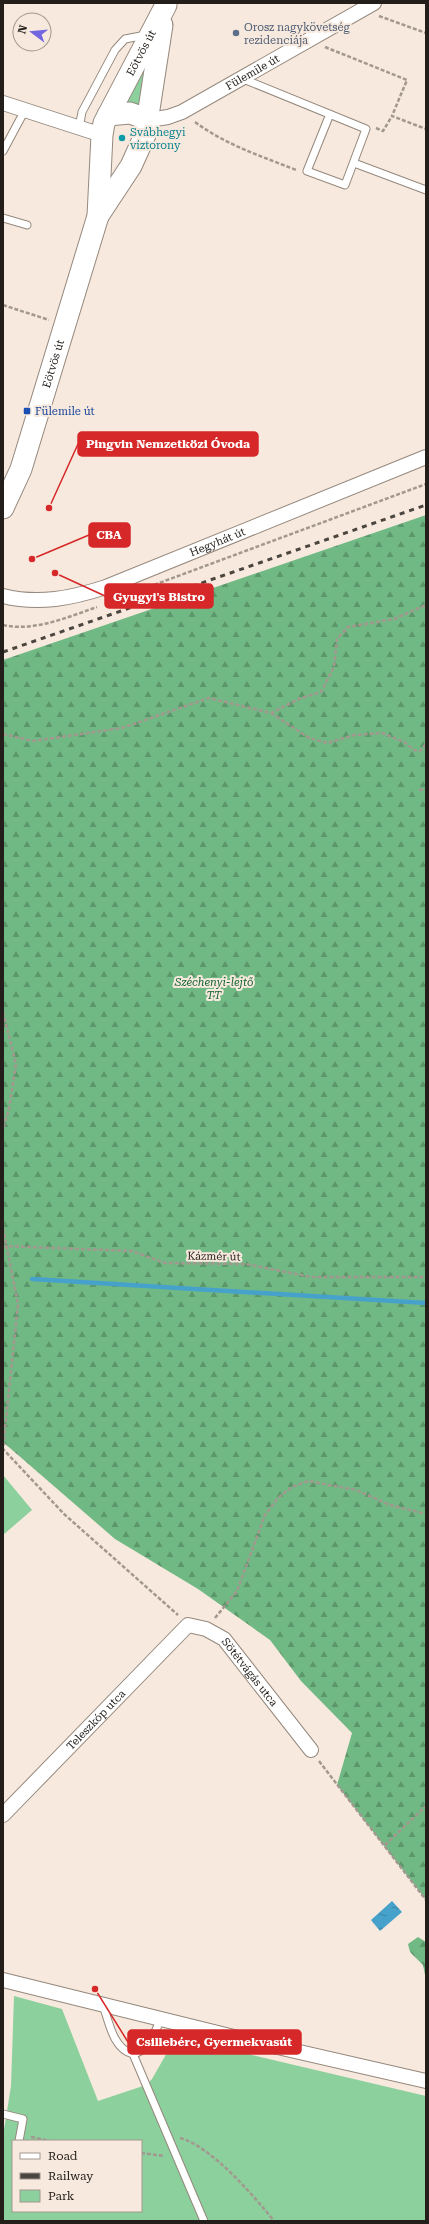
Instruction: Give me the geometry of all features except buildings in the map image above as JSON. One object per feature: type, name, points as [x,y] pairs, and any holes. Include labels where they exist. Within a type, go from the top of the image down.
[{"type":"street","name":"Eötvös út","points":[[3,508],[21,469],[98,216],[101,143],[108,115],[166,4]]},
{"type":"street","name":"Eötvös út","points":[[98,216],[131,166],[145,135],[149,120],[155,60],[166,4]]},
{"type":"street","name":"Fülemile út","points":[[149,120],[168,117],[182,112],[368,6]]},
{"type":"street","points":[[3,103],[79,128],[101,143],[114,162],[131,166]]},
{"type":"street","points":[[108,115],[130,113],[149,120]]},
{"type":"street","name":"Hegyhát út","points":[[3,596],[29,601],[47,601],[93,591],[426,457]]},
{"type":"street","name":"Sötétvágás utca","points":[[188,1625],[206,1629],[224,1639],[311,1750]]},
{"type":"street","name":"Teleszkóp utca","points":[[3,1815],[188,1625]]},
{"type":"street","points":[[3,1980],[391,2074],[426,2081]]},
{"type":"lane","points":[[79,128],[82,112],[115,50],[125,39],[150,34]]},
{"type":"lane","points":[[241,78],[330,114],[366,129],[345,185],[307,171],[330,114]]},
{"type":"lane","points":[[3,151],[25,110]]},
{"type":"lane","points":[[354,163],[426,190]]},
{"type":"lane","points":[[3,218],[27,225]]},
{"type":"lane","points":[[103,2005],[119,2045],[124,2051],[133,2054],[143,2050],[161,2018]]},
{"type":"lane","points":[[133,2054],[204,2221]]},
{"type":"lane","points":[[3,2114],[23,2119],[19,2140]]},
{"type":"path","points":[[368,6],[426,33]]},
{"type":"path","points":[[308,40],[407,80],[392,116],[383,131],[374,127],[366,129]]},
{"type":"path","points":[[182,112],[213,135],[234,146],[303,172],[307,171]]},
{"type":"path","points":[[392,116],[426,129]]},
{"type":"path","points":[[3,305],[49,320],[47,326]]},
{"type":"path","points":[[142,590],[426,484]]},
{"type":"path","points":[[271,714],[299,699],[321,692],[334,667],[337,639],[348,627],[394,619],[426,605]]},
{"type":"path","points":[[3,625],[24,627],[63,619],[99,606]]},
{"type":"path","points":[[3,734],[33,741],[122,728],[209,698],[271,714],[309,738],[328,743],[354,735],[382,733],[404,742],[414,750],[420,751],[426,744]]},
{"type":"path","points":[[419,790],[426,789]]},
{"type":"path","points":[[3,1012],[16,1064],[9,1109],[3,1128]]},
{"type":"path","points":[[3,1228],[8,1246],[18,1304],[3,1449],[64,1514],[188,1625]]},
{"type":"path","name":"Kázmér út","points":[[3,1246],[132,1251],[165,1263],[246,1264],[311,1277],[426,1277]]},
{"type":"path","points":[[206,1629],[236,1591],[265,1515],[278,1498],[292,1486],[308,1481],[356,1490],[390,1505],[426,1514]]},
{"type":"path","points":[[311,1750],[385,1844],[426,1900]]},
{"type":"path","points":[[385,1844],[426,1806]]},
{"type":"path","points":[[23,2119],[32,2120],[29,2137],[45,2140]]},
{"type":"path","points":[[166,2134],[187,2139],[204,2149],[258,2202],[274,2221]]},
{"type":"path","points":[[142,2153],[176,2157]]},
{"type":"green space","points":[[146,58],[144,107],[126,106],[132,82]]},
{"type":"green space","name":"Széchenyi-lejtő TT","points":[[426,515],[426,1900],[337,1785],[352,1733],[301,1681],[270,1640],[198,1589],[115,1539],[3,1442],[3,660]]},
{"type":"green space","points":[[3,1475],[32,1510],[3,1535]]},
{"type":"green space","points":[[418,1937],[426,1942],[426,1980],[423,1965],[410,1952],[408,1944]]},
{"type":"green space","points":[[14,1996],[62,2009],[98,2101],[146,2085],[152,2079],[176,2037],[426,2096],[426,2221],[3,2221],[3,2136],[11,2086]]},
{"type":"water","points":[[392,1901],[402,1912],[380,1931],[371,1920]]},
{"type":"waterway","points":[[32,1279],[426,1303]]},
{"type":"railway","points":[[3,652],[426,505]]},
{"type":"place","name":"Orosz nagykövetség rezidenciája","points":[[236,33]]},
{"type":"place","name":"Svábhegyi víztorony","points":[[122,138]]},
{"type":"place","name":"Fülemile út","points":[[27,411]]},
{"type":"place","name":"Pingvin Nemzetközi Óvoda","points":[[49,508]]},
{"type":"place","name":"CBA","points":[[32,559]]},
{"type":"place","name":"Gyugyi's Bistro","points":[[55,573]]},
{"type":"place","name":"Csillebérc, Gyermekvasút","points":[[95,1989]]}]
